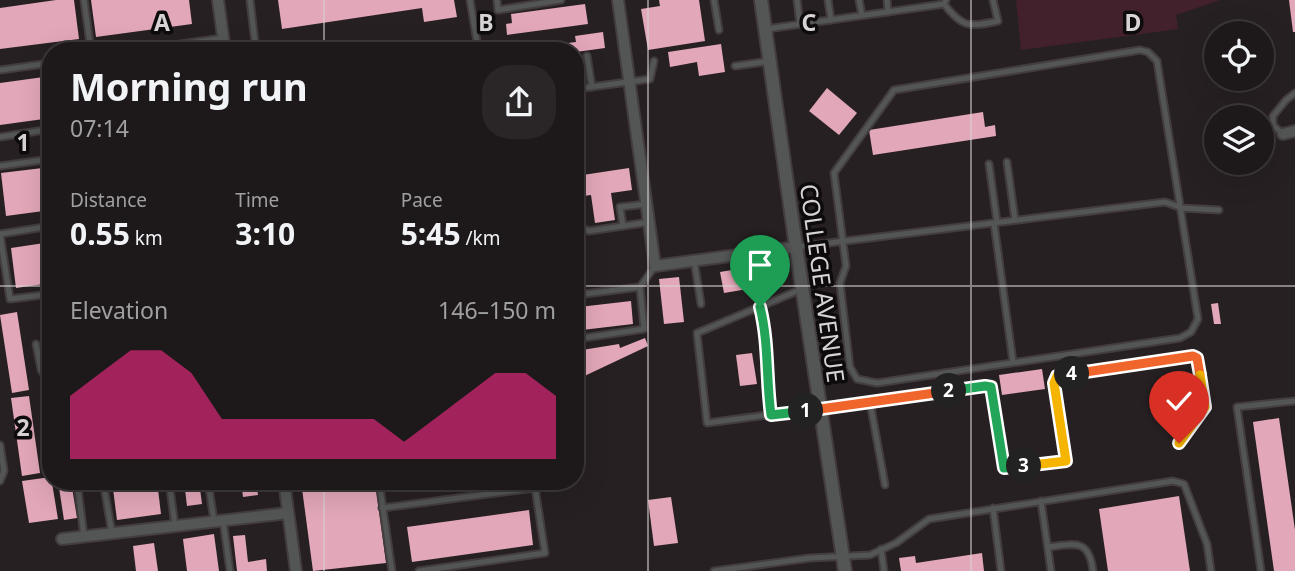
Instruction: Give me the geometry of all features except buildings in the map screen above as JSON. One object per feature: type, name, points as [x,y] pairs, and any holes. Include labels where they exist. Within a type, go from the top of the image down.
[{"type":"street","points":[[218,0],[224,42]]},
{"type":"street","points":[[618,0],[655,266],[796,247]]},
{"type":"street","name":"COLLEGE AVENUE","points":[[761,0],[845,571]]},
{"type":"street","points":[[1283,134],[1295,131]]},
{"type":"street","points":[[285,490],[296,571]]},
{"type":"street","points":[[62,539],[288,513]]},
{"type":"lane","points":[[84,0],[90,42]]},
{"type":"lane","points":[[250,0],[255,42]]},
{"type":"lane","points":[[470,0],[477,42]]},
{"type":"lane","points":[[497,0],[498,10],[561,0]]},
{"type":"lane","points":[[714,0],[719,30]]},
{"type":"lane","points":[[797,0],[800,24]]},
{"type":"lane","points":[[828,0],[831,20]]},
{"type":"lane","points":[[859,0],[862,15]]},
{"type":"lane","points":[[887,0],[888,12]]},
{"type":"lane","points":[[914,0],[915,8]]},
{"type":"lane","points":[[765,29],[945,2],[957,21],[976,26],[998,21],[993,0]]},
{"type":"lane","points":[[190,42],[223,37]]},
{"type":"lane","points":[[1140,50],[1148,52],[1157,61],[1182,208],[1198,319],[1191,332],[1180,338],[877,383],[857,379],[850,367],[840,283],[846,266],[834,173],[894,90],[1140,50]]},
{"type":"lane","points":[[587,56],[592,87]]},
{"type":"lane","points":[[584,88],[650,79],[654,61]]},
{"type":"lane","points":[[734,66],[770,61]]},
{"type":"lane","points":[[0,70],[42,64]]},
{"type":"lane","points":[[1283,134],[1273,125],[1273,116],[1295,93]]},
{"type":"lane","points":[[0,136],[42,130]]},
{"type":"lane","points":[[0,166],[42,160]]},
{"type":"lane","points":[[1007,162],[1014,220]]},
{"type":"lane","points":[[989,164],[1013,362]]},
{"type":"lane","points":[[796,247],[1164,202],[1182,208],[1219,210]]},
{"type":"lane","points":[[623,226],[620,207],[647,204]]},
{"type":"lane","points":[[584,229],[589,231],[650,222]]},
{"type":"lane","points":[[42,227],[0,234],[10,299],[42,295]]},
{"type":"lane","points":[[694,261],[701,304]]},
{"type":"lane","points":[[584,338],[644,329],[640,287],[655,266]]},
{"type":"lane","points":[[584,294],[640,287]]},
{"type":"lane","points":[[802,289],[697,333],[707,423],[985,386],[991,387],[1004,468],[1066,461],[1054,383],[1057,376],[1193,356],[1197,358],[1205,407],[1179,443]]},
{"type":"lane","points":[[760,307],[765,326],[767,390],[771,415]]},
{"type":"lane","points":[[36,344],[42,372]]},
{"type":"lane","points":[[1261,571],[1237,407],[1295,401]]},
{"type":"lane","points":[[870,402],[885,485]]},
{"type":"lane","points":[[0,445],[4,471],[0,481]]},
{"type":"lane","points":[[714,571],[870,555],[896,543],[929,519],[1173,481],[1184,484],[1207,544],[1211,571]]},
{"type":"lane","points":[[78,490],[84,537]]},
{"type":"lane","points":[[105,490],[112,533]]},
{"type":"lane","points":[[170,490],[175,526]]},
{"type":"lane","points":[[210,490],[230,571]]},
{"type":"lane","points":[[380,490],[392,571]]},
{"type":"lane","points":[[382,508],[502,490]]},
{"type":"lane","points":[[419,571],[545,554],[536,490]]},
{"type":"lane","points":[[1041,501],[1051,571]]},
{"type":"lane","points":[[993,508],[1001,571]]},
{"type":"lane","points":[[1048,547],[1079,545],[1087,548],[1093,571]]},
{"type":"lane","points":[[881,550],[884,571]]},
{"type":"shaded area","points":[[1016,0],[1220,0],[1176,15],[1178,29],[1021,50]]},
{"type":"route","points":[[760,307],[765,326],[767,390],[771,415],[985,386],[991,387],[1004,468],[1066,461],[1054,383],[1057,376],[1193,356],[1197,358],[1205,407],[1179,443]]}]
